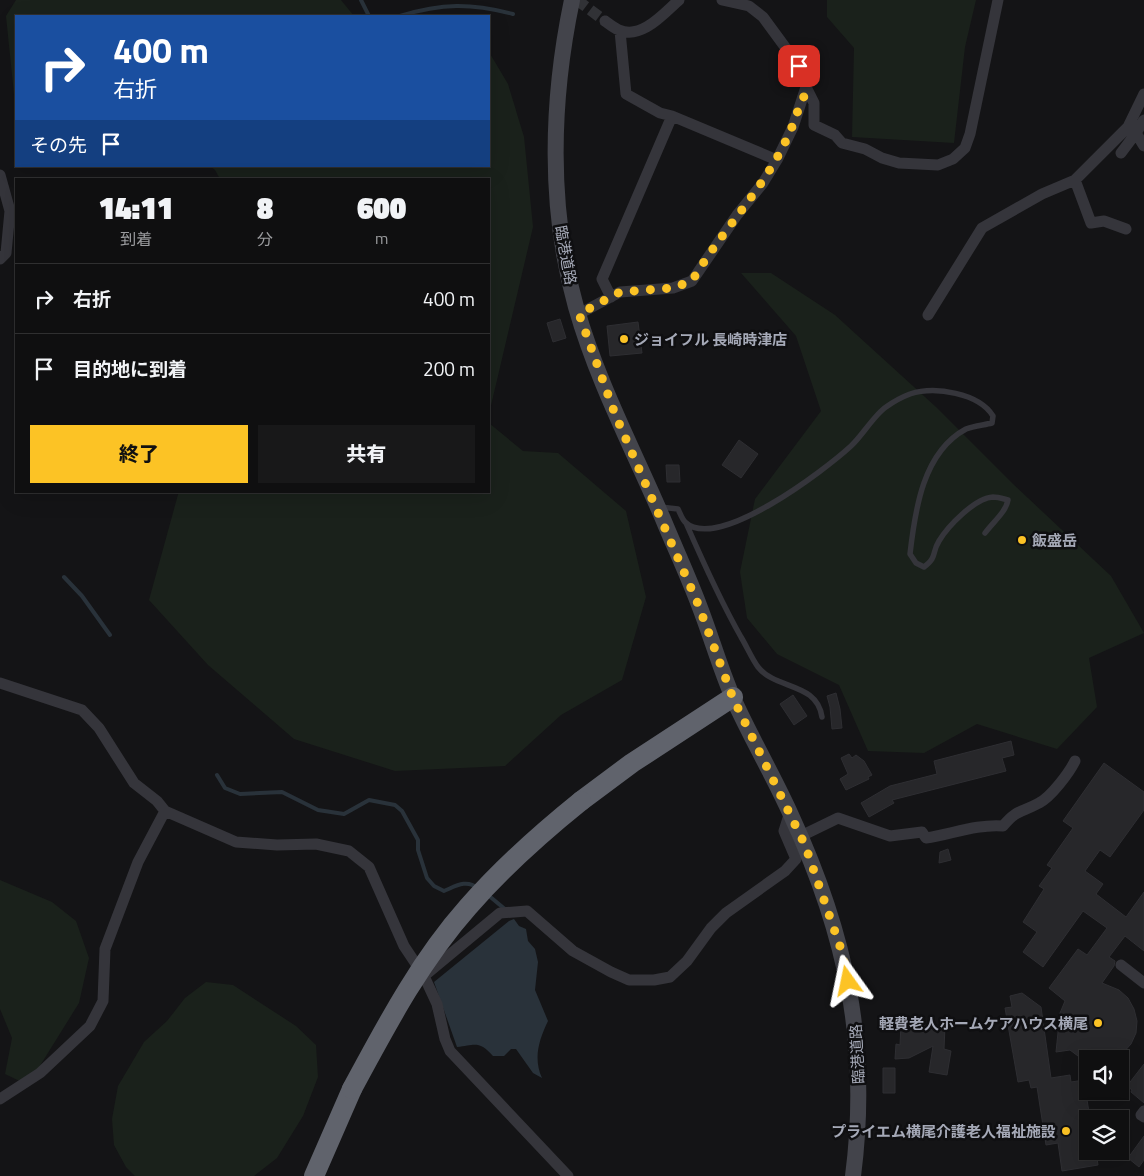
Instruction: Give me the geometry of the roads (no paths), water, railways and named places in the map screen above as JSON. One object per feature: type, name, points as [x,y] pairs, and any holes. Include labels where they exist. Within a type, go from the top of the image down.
[{"type":"highway","points":[[314,1176],[352,1089],[404,996],[433,951],[467,908],[535,838],[581,801],[632,763],[733,698]]},
{"type":"street","name":"臨港道路","points":[[572,0],[562,47],[556,147],[561,234],[579,314],[615,414],[657,506],[698,604],[733,698],[801,836],[821,886],[842,952],[851,995],[859,1070],[859,1123],[853,1176]]},
{"type":"street","points":[[605,21],[620,30],[637,31],[655,21],[679,0]]},
{"type":"street","points":[[722,0],[749,6],[763,17],[799,66],[814,103],[814,125],[835,135],[842,143],[865,149],[899,164],[938,165],[953,159],[965,148],[970,134],[998,0]]},
{"type":"street","points":[[620,30],[626,94],[660,113],[672,116],[777,160]]},
{"type":"street","points":[[579,314],[620,292],[672,288],[692,281],[737,215],[763,183],[777,160],[793,127],[806,87]]},
{"type":"street","points":[[928,315],[982,228],[1042,194],[1075,180],[1128,126],[1144,94]]},
{"type":"street","points":[[611,297],[602,279],[672,116]]},
{"type":"street","points":[[1121,154],[1144,120]]},
{"type":"street","points":[[1136,133],[1144,146]]},
{"type":"street","points":[[0,175],[10,211],[8,255]]},
{"type":"street","points":[[1075,180],[1091,222],[1104,221],[1126,229]]},
{"type":"street","points":[[0,683],[82,710],[99,728],[134,783],[157,801],[165,811],[236,842],[277,845],[316,844],[349,852],[368,867],[404,946],[424,976],[437,1004],[445,1039],[450,1051],[568,1176]]},
{"type":"street","points":[[801,836],[838,818],[890,836],[922,832],[926,838],[954,833],[967,828],[993,825],[1003,826],[1013,814],[1042,802],[1070,772],[1075,761]]},
{"type":"street","points":[[0,1099],[40,1073],[90,1026],[103,1001],[105,949],[138,862],[165,811]]},
{"type":"street","points":[[424,976],[500,913],[527,911],[573,951],[611,972],[629,980],[654,980],[670,977],[687,961],[711,928],[726,913],[785,871],[796,858],[784,831],[790,812]]},
{"type":"street","points":[[1120,965],[1144,983]]},
{"type":"street","points":[[1144,1111],[1141,1115],[1144,1117]]},
{"type":"lane","points":[[686,522],[700,528],[715,527],[738,521],[783,498],[819,473],[851,446],[884,408],[910,394],[932,392],[955,393],[972,398],[989,410],[993,416],[992,423],[967,429],[944,444],[934,460],[920,494],[910,554],[916,563],[924,567],[933,560],[938,542],[956,520],[976,503],[992,497],[1008,500],[1006,508],[986,532]]},
{"type":"lane","points":[[657,506],[678,509],[686,522],[717,595],[759,668],[772,678],[798,688],[814,700],[820,707],[822,717]]},
{"type":"waterway","points":[[361,0],[368,15]]},
{"type":"waterway","points":[[404,15],[429,9],[457,6],[470,6],[513,14]]},
{"type":"waterway","points":[[64,577],[82,596],[110,635]]},
{"type":"waterway","points":[[217,775],[225,788],[240,794],[282,792],[318,810],[344,814],[369,800],[395,805],[402,811],[418,840],[418,850],[427,878],[434,886],[444,891],[457,885],[465,884],[474,885],[478,888]]},
{"type":"waterway","points":[[488,895],[506,910]]},
{"type":"tunnel","points":[[577,0],[605,21]]},
{"type":"place","name":"ジョイフル 長崎時津店","points":[[624,339]]},
{"type":"place","name":"飯盛岳","points":[[1022,540]]},
{"type":"place","name":"軽費老人ホームケアハウス横尾","points":[[1098,1023]]},
{"type":"place","name":"プライエム横尾介護老人福祉施設","points":[[1066,1131]]}]
